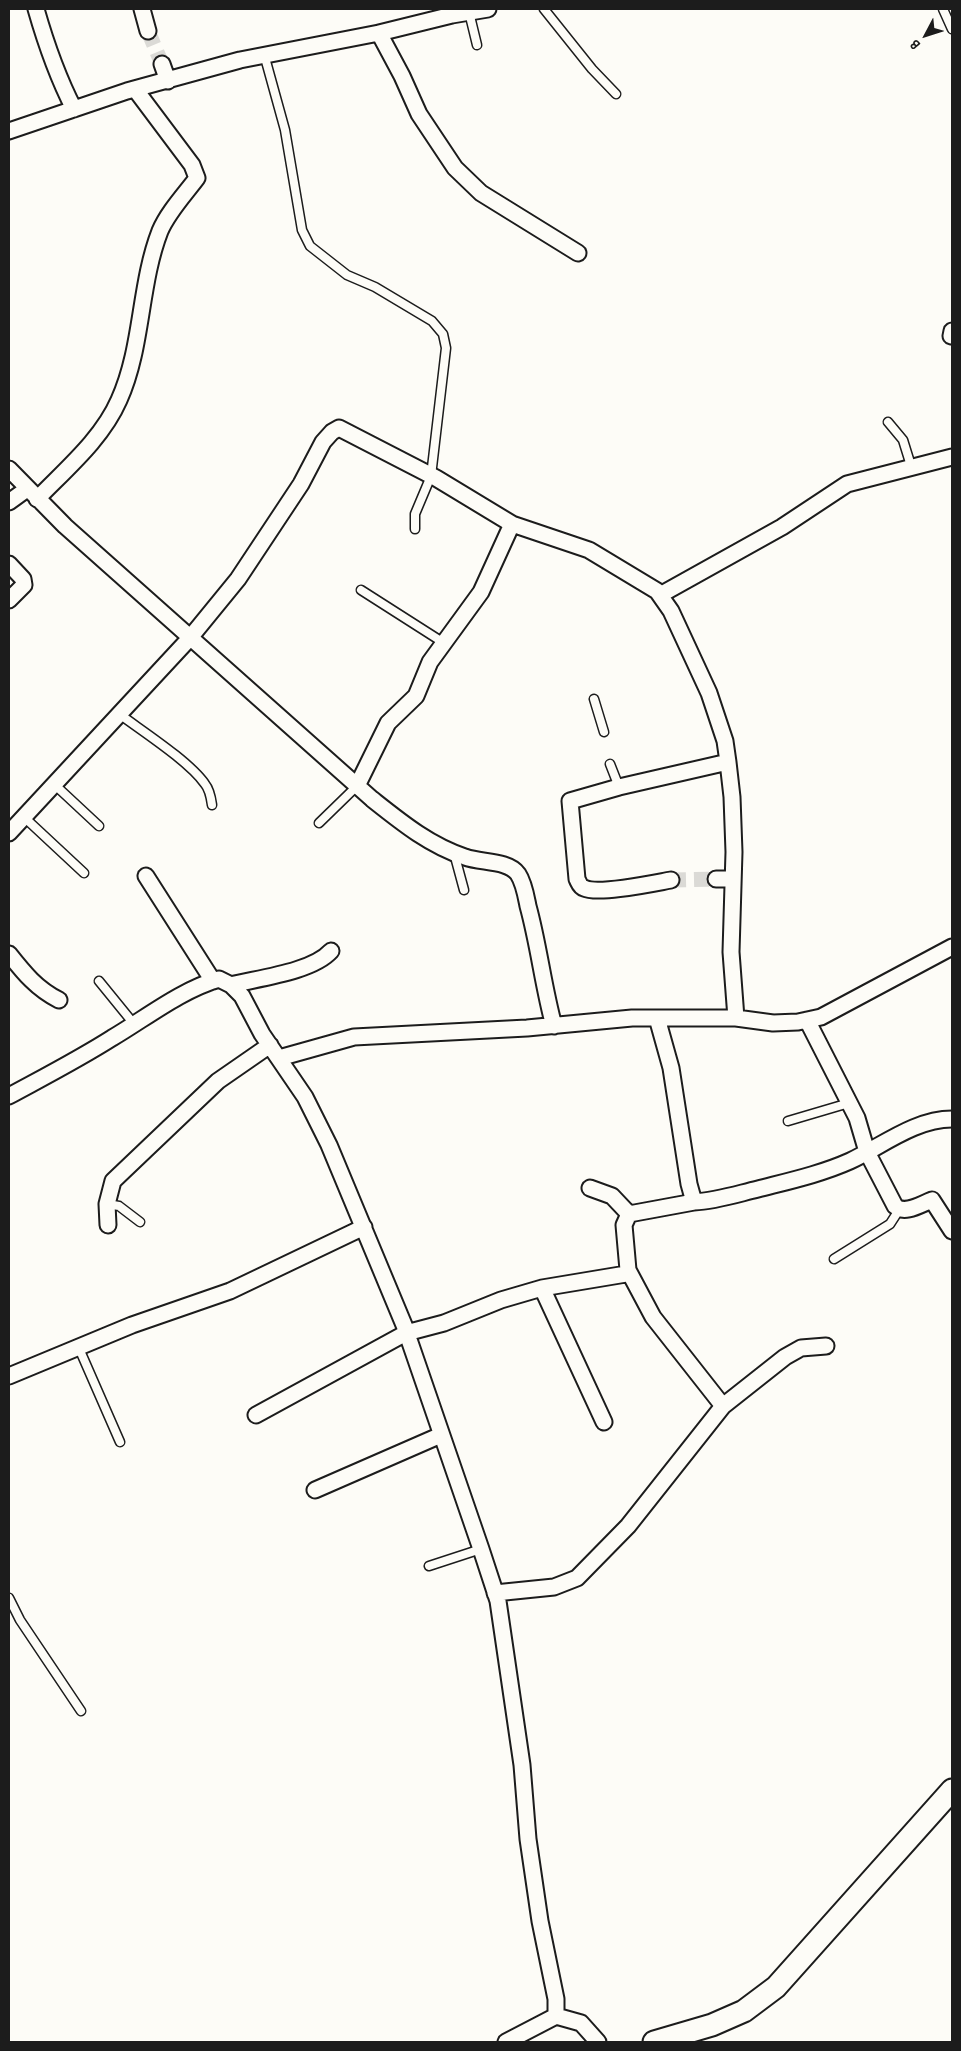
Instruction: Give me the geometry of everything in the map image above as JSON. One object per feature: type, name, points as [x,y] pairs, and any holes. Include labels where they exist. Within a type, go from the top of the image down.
[{"type":"street","points":[[36,9],[46,45],[59,79],[74,109]]},
{"type":"street","points":[[142,9],[148,31]]},
{"type":"street","points":[[9,131],[135,88],[168,81],[264,54],[378,33],[488,9]]},
{"type":"street","points":[[378,33],[402,76],[419,114],[438,146],[455,168],[481,192],[578,253]]},
{"type":"street","points":[[162,64],[168,81]]},
{"type":"street","points":[[9,502],[32,494],[90,444],[119,401],[129,375],[142,304],[161,229],[197,178],[192,165],[135,88]]},
{"type":"street","points":[[9,833],[55,785],[118,713],[189,639],[238,579],[301,484],[323,442],[338,428],[431,476],[512,524],[589,550],[639,578],[660,595],[671,610],[710,692],[728,762],[732,797],[733,879],[731,952],[736,1018]]},
{"type":"street","points":[[660,595],[782,528],[848,484],[912,469],[952,457]]},
{"type":"street","points":[[9,469],[32,494],[189,639],[357,786],[418,835],[454,853],[490,864],[506,864],[517,873],[522,884],[534,928],[554,1026]]},
{"type":"street","points":[[357,786],[388,723],[416,696],[430,662],[480,592],[512,524]]},
{"type":"street","points":[[9,564],[23,579],[24,585],[9,600]]},
{"type":"street","points":[[671,880],[607,889],[586,890],[581,887],[577,879],[570,801],[619,787],[728,762]]},
{"type":"street","points":[[146,876],[213,981]]},
{"type":"street","points":[[716,879],[733,879]]},
{"type":"street","points":[[279,1058],[354,1037],[554,1026],[632,1018],[736,1018],[773,1023],[807,1020],[821,1017],[952,947]]},
{"type":"street","points":[[231,985],[302,967],[324,958],[331,951]]},
{"type":"street","points":[[9,954],[32,982],[43,992],[59,1000]]},
{"type":"street","points":[[9,1096],[59,1069],[162,1007],[219,979],[231,985],[242,996],[270,1045],[305,1098],[329,1146],[364,1227],[406,1333],[495,1593],[522,1765],[528,1839],[540,1921],[556,2000],[556,2016]]},
{"type":"street","points":[[657,1018],[671,1068],[689,1184],[694,1202]]},
{"type":"street","points":[[807,1020],[857,1118],[867,1152],[887,1192],[899,1210],[906,1210],[932,1200],[952,1231]]},
{"type":"street","points":[[108,1225],[107,1204],[113,1181],[119,1174],[218,1081],[270,1045]]},
{"type":"street","points":[[628,1214],[714,1200],[813,1174],[867,1152],[909,1130],[943,1119],[952,1119]]},
{"type":"street","points":[[590,1188],[612,1196],[628,1214]]},
{"type":"street","points":[[628,1214],[624,1225],[628,1270],[653,1317],[723,1406]]},
{"type":"street","points":[[9,1376],[78,1346],[230,1292],[364,1227]]},
{"type":"street","points":[[256,1415],[406,1333],[444,1323],[501,1300],[542,1288],[621,1276],[626,1274],[628,1270]]},
{"type":"street","points":[[542,1288],[604,1422]]},
{"type":"street","points":[[495,1593],[554,1587],[577,1578],[628,1526],[723,1406],[785,1357],[801,1348],[826,1346]]},
{"type":"street","points":[[315,1490],[441,1435]]},
{"type":"street","points":[[668,2041],[712,2025],[744,2010],[776,1987],[952,1790]]},
{"type":"street","points":[[506,2042],[556,2016],[581,2023],[598,2042]]},
{"type":"lane","points":[[544,9],[592,69],[616,94]]},
{"type":"lane","points":[[943,9],[952,29]]},
{"type":"lane","points":[[469,12],[477,45]]},
{"type":"lane","points":[[264,54],[285,130],[302,230],[310,246],[347,275],[375,287],[432,321],[443,334],[446,348],[431,476],[415,514],[415,529]]},
{"type":"lane","points":[[888,422],[903,440],[912,469]]},
{"type":"lane","points":[[361,590],[444,643]]},
{"type":"lane","points":[[594,699],[604,732]]},
{"type":"lane","points":[[118,713],[175,756],[205,783],[210,792],[212,805]]},
{"type":"lane","points":[[610,764],[619,787]]},
{"type":"lane","points":[[55,785],[99,826]]},
{"type":"lane","points":[[319,823],[357,786]]},
{"type":"lane","points":[[25,818],[84,873]]},
{"type":"lane","points":[[454,853],[464,890]]},
{"type":"lane","points":[[99,981],[134,1024]]},
{"type":"lane","points":[[788,1121],[849,1103]]},
{"type":"lane","points":[[107,1204],[119,1206],[140,1222]]},
{"type":"lane","points":[[834,1258],[890,1224],[899,1210]]},
{"type":"lane","points":[[78,1346],[120,1442]]},
{"type":"lane","points":[[429,1566],[481,1549]]},
{"type":"lane","points":[[9,1598],[20,1620],[81,1711]]},
{"type":"tunnel","points":[[148,31],[162,64]]},
{"type":"tunnel","points":[[671,880],[716,879]]}]
